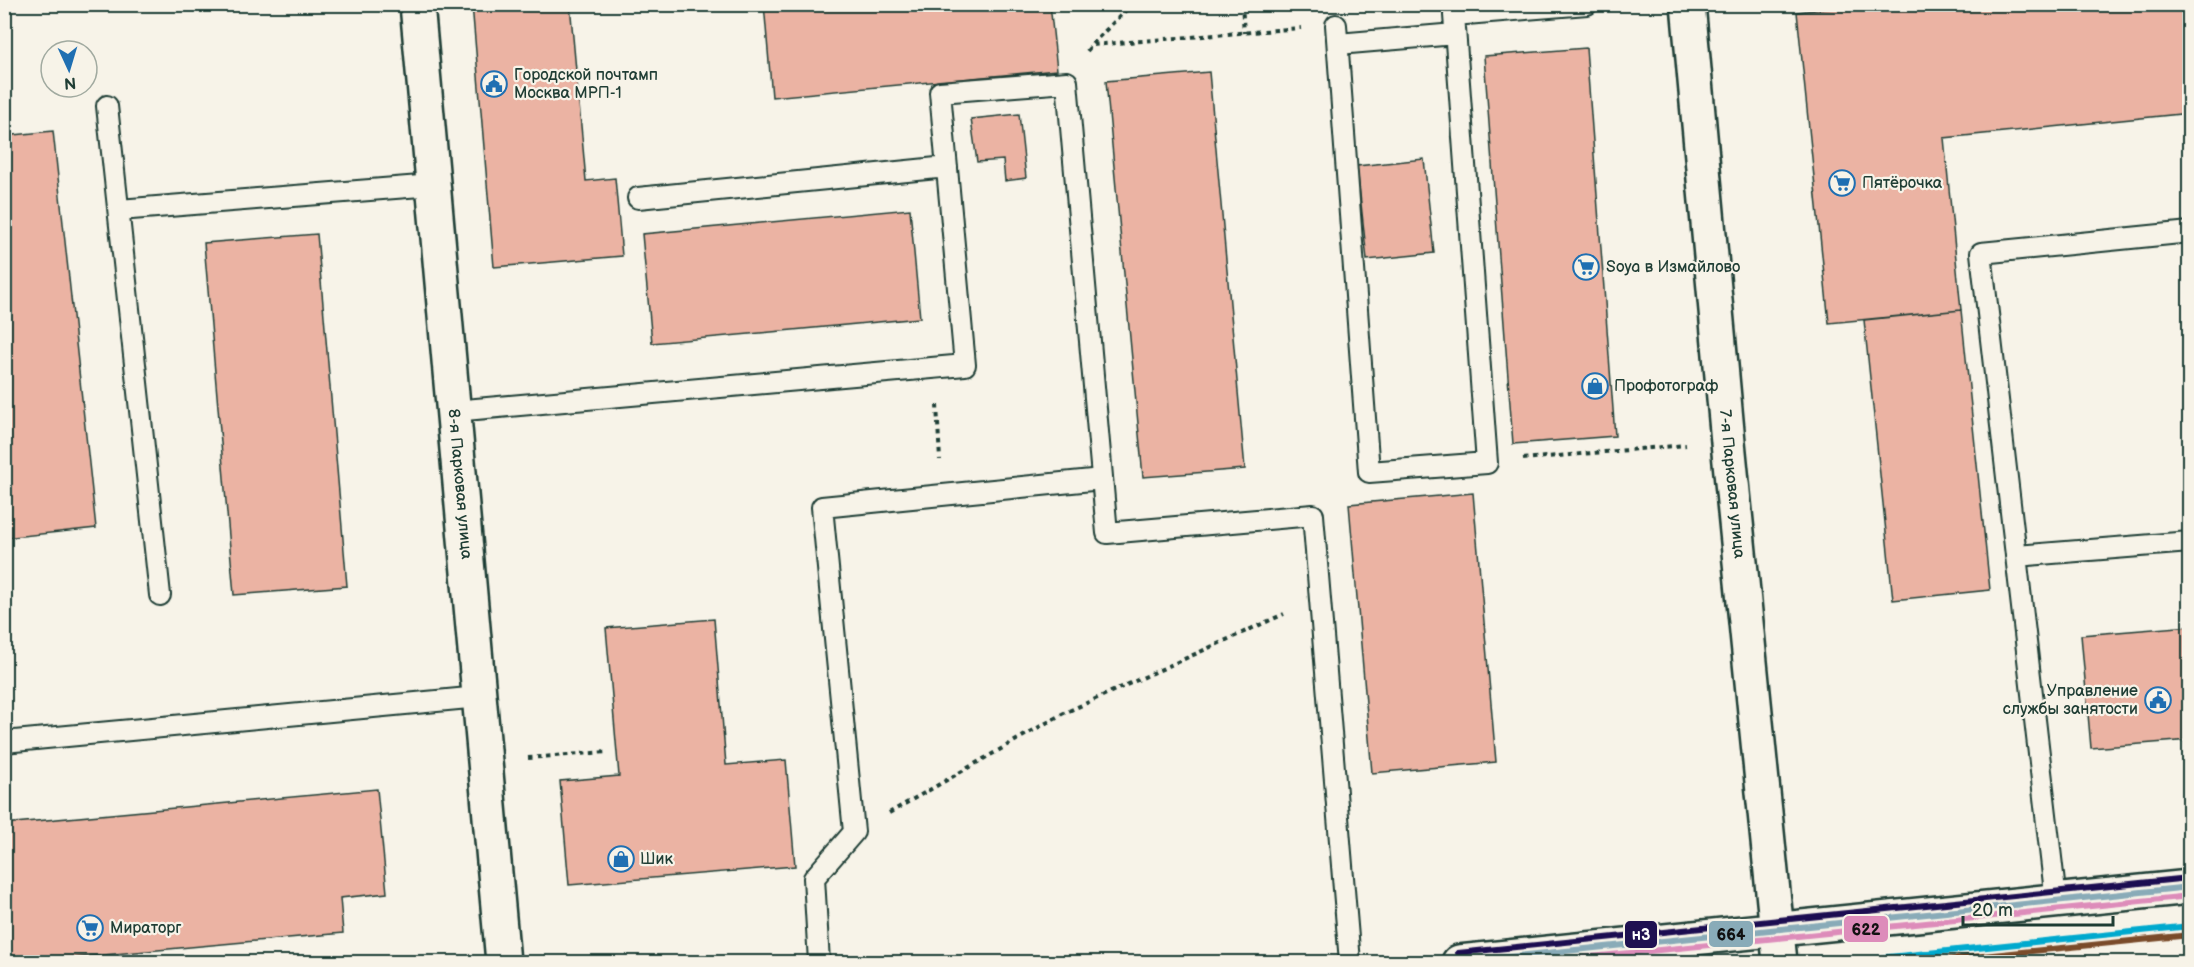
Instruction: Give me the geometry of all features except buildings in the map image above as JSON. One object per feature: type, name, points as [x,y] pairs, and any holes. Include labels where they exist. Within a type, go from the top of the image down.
[{"type":"street","name":"8-я Парковая улица","points":[[417,4],[503,963]]},
{"type":"street","name":"7-я Парковая улица","points":[[1688,4],[1728,441],[1780,963]]},
{"type":"street","points":[[1459,963],[2190,887]]},
{"type":"lane","points":[[1455,34],[1337,34],[1369,472],[1487,463],[1454,15],[1587,4]]},
{"type":"lane","points":[[454,411],[965,365],[940,92],[1067,82],[1107,533],[1313,515],[1350,963]]},
{"type":"lane","points":[[107,106],[160,596]]},
{"type":"lane","points":[[638,198],[947,167]]},
{"type":"lane","points":[[119,210],[433,185]]},
{"type":"lane","points":[[2056,901],[1981,253],[2190,232]]},
{"type":"lane","points":[[819,963],[814,878],[854,832],[822,507],[1102,478]]},
{"type":"lane","points":[[2016,556],[2190,542]]},
{"type":"lane","points":[[4,742],[479,697]]},
{"type":"path","points":[[1067,82],[1092,45],[1132,4]]},
{"type":"path","points":[[1242,4],[1244,33]]},
{"type":"path","points":[[1092,45],[1244,33],[1337,34]]},
{"type":"path","points":[[934,368],[943,494]]},
{"type":"path","points":[[1487,463],[1728,441]]},
{"type":"path","points":[[854,832],[1062,714],[1320,597]]},
{"type":"path","points":[[485,762],[606,752]]},
{"type":"transit line","name":"н3","points":[[1458,953],[2189,878]]},
{"type":"transit line","name":"664","points":[[1459,962],[2190,887]]},
{"type":"transit line","name":"622","points":[[1542,962],[2190,896]]},
{"type":"transit line","points":[[1841,962],[2190,926]]},
{"type":"transit line","points":[[1924,962],[2190,935]]},
{"type":"place","name":"Городской почтамп Москва МРП-1","points":[[494,84]]},
{"type":"place","name":"Пятёрочка","points":[[1842,183]]},
{"type":"place","name":"Soya в Измайлово","points":[[1586,267]]},
{"type":"place","name":"Профотограф","points":[[1595,386]]},
{"type":"place","name":"Управление cлужбы занятости","points":[[2158,700]]},
{"type":"place","name":"Шик","points":[[621,859]]},
{"type":"place","name":"Мираторг","points":[[90,928]]}]
